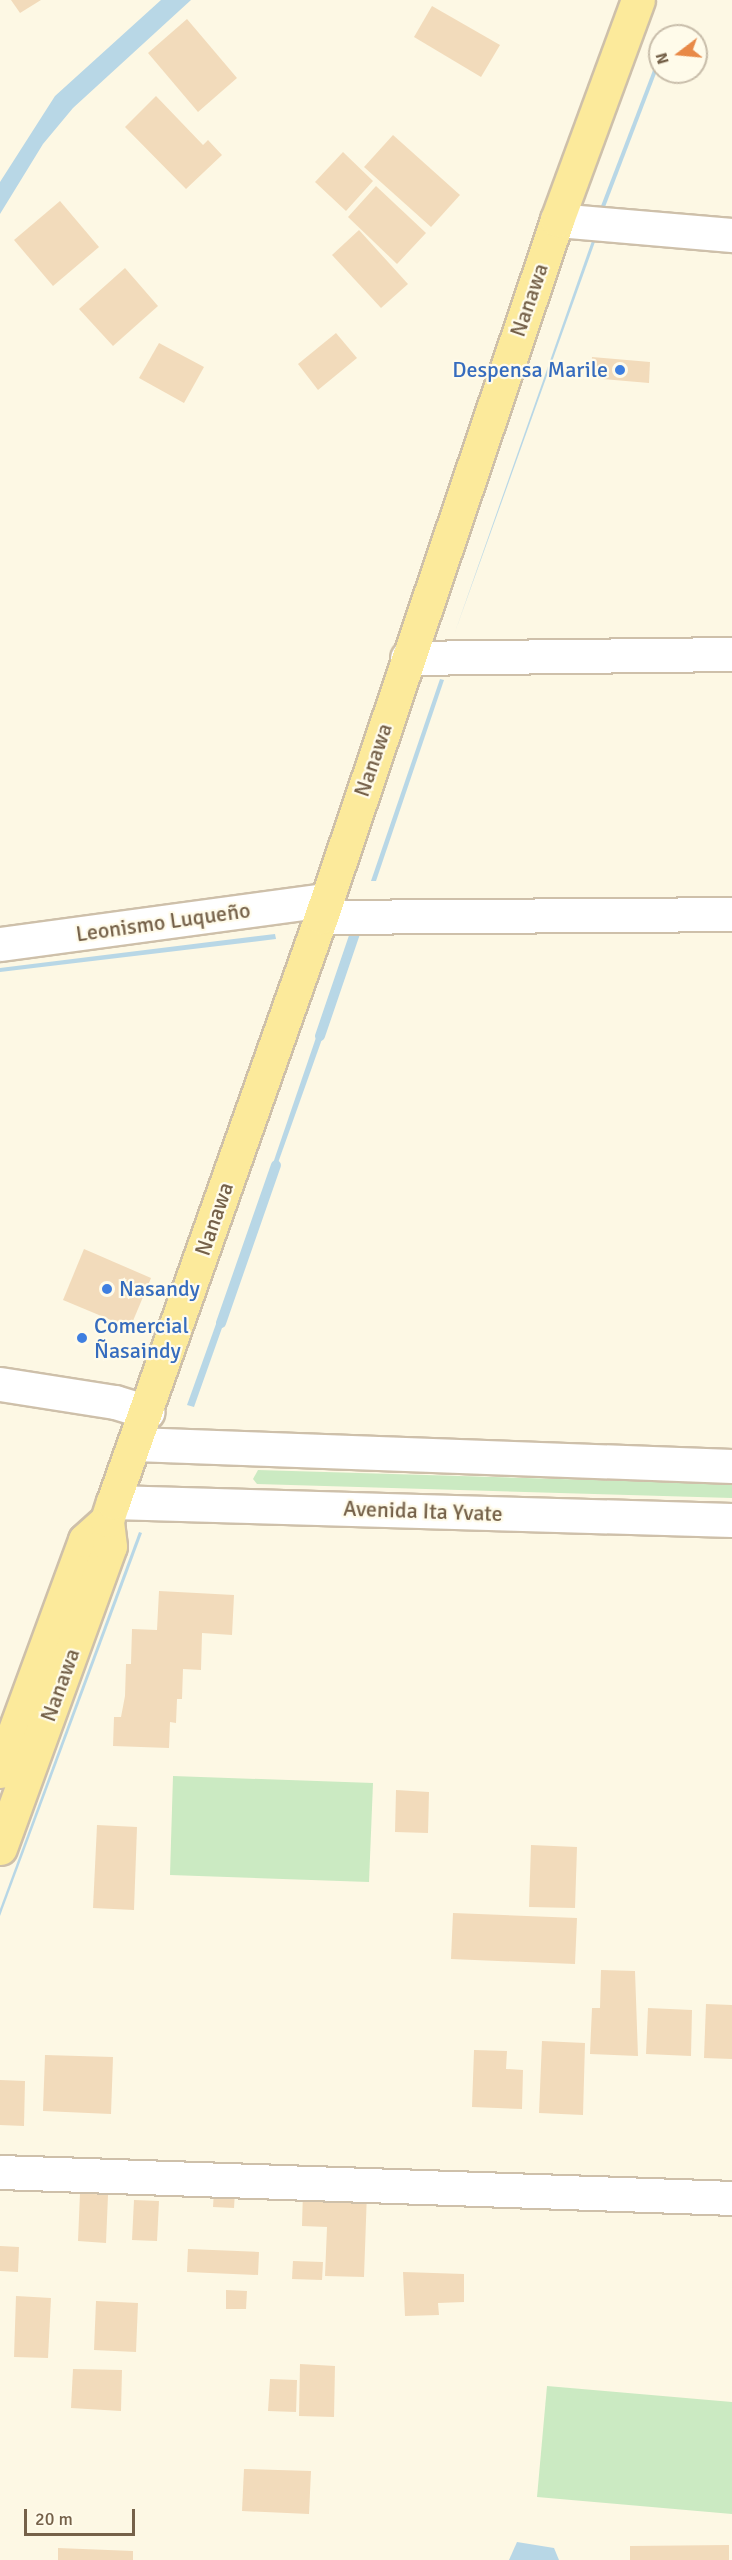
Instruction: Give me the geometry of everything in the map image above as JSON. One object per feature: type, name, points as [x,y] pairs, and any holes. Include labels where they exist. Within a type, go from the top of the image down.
[{"type":"main road","name":"Nanawa","points":[[0,1771],[85,1540],[110,1511],[147,1412],[324,908],[557,220],[638,0]]},
{"type":"main road","name":"Nanawa","points":[[0,1848],[110,1546],[110,1511]]},
{"type":"street","points":[[557,220],[732,235]]},
{"type":"street","points":[[407,658],[732,654]]},
{"type":"street","name":"Leonismo Luqueño","points":[[0,944],[324,908],[732,914]]},
{"type":"street","points":[[0,1384],[115,1402],[147,1412]]},
{"type":"street","points":[[135,1444],[732,1466]]},
{"type":"street","name":"Avenida Ita Yvate","points":[[110,1511],[732,1520]]},
{"type":"street","points":[[0,2172],[732,2199]]},
{"type":"green space","points":[[258,1470],[732,1484],[732,1498],[257,1484],[253,1479]]},
{"type":"green space","points":[[173,1776],[373,1783],[369,1882],[170,1875]]},
{"type":"green space","points":[[547,2386],[732,2402],[732,2514],[537,2497]]},
{"type":"water","points":[[161,0],[191,0],[73,108],[43,144],[0,214],[0,182],[55,96]]},
{"type":"water","points":[[648,83],[652,84],[605,207],[601,206]]},
{"type":"water","points":[[593,238],[596,239],[455,632]]},
{"type":"water","points":[[440,679],[444,680],[376,881],[371,881]]},
{"type":"water","points":[[275,934],[276,939],[0,972],[0,968]]},
{"type":"water","points":[[321,1023],[327,1025],[273,1177],[269,1175]]},
{"type":"water","points":[[221,1310],[228,1311],[194,1407],[187,1405]]},
{"type":"water","points":[[139,1532],[142,1533],[0,1916],[0,1909]]},
{"type":"water","points":[[517,2542],[554,2548],[559,2560],[509,2560]]},
{"type":"building","points":[[11,0],[41,0],[20,13]]},
{"type":"building","points":[[432,6],[500,45],[481,77],[414,37]]},
{"type":"building","points":[[187,19],[237,78],[198,112],[148,53]]},
{"type":"building","points":[[156,96],[203,145],[208,140],[222,155],[186,189],[125,127]]},
{"type":"building","points":[[393,135],[460,195],[431,227],[364,167]]},
{"type":"building","points":[[343,152],[373,181],[346,211],[315,182]]},
{"type":"building","points":[[376,186],[426,233],[397,264],[348,217]]},
{"type":"building","points":[[60,201],[99,247],[53,286],[14,240]]},
{"type":"building","points":[[359,230],[408,284],[381,308],[332,255]]},
{"type":"building","points":[[125,268],[158,306],[113,346],[79,309]]},
{"type":"building","points":[[336,333],[357,358],[318,390],[298,364]]},
{"type":"building","points":[[159,343],[204,367],[184,403],[139,378]]},
{"type":"building","name":"Despensa Marile","points":[[592,357],[650,362],[649,383],[591,378]]},
{"type":"building","name":"Nasandy","points":[[84,1249],[151,1278],[130,1328],[63,1300]]},
{"type":"building","points":[[159,1591],[234,1595],[232,1635],[202,1633],[201,1670],[183,1669],[182,1699],[177,1699],[176,1723],[170,1722],[169,1748],[113,1746],[114,1717],[121,1717],[125,1696],[126,1664],[131,1664],[132,1629],[157,1630]]},
{"type":"building","points":[[396,1790],[429,1792],[428,1833],[395,1832]]},
{"type":"building","points":[[97,1825],[137,1827],[134,1910],[93,1908]]},
{"type":"building","points":[[531,1845],[577,1847],[575,1908],[529,1907]]},
{"type":"building","points":[[453,1913],[577,1918],[575,1964],[451,1959]]},
{"type":"building","points":[[601,1970],[635,1971],[638,2056],[590,2054],[592,2008],[600,2008]]},
{"type":"building","points":[[706,2004],[732,2005],[732,2059],[704,2058]]},
{"type":"building","points":[[648,2008],[692,2010],[691,2056],[646,2054]]},
{"type":"building","points":[[542,2041],[585,2043],[583,2115],[539,2113]]},
{"type":"building","points":[[474,2050],[507,2051],[506,2069],[523,2070],[522,2109],[472,2107]]},
{"type":"building","points":[[45,2055],[113,2057],[111,2114],[43,2111]]},
{"type":"building","points":[[0,2080],[25,2081],[24,2126],[0,2125]]},
{"type":"building","points":[[214,2190],[235,2191],[234,2208],[213,2207]]},
{"type":"building","points":[[303,2190],[367,2192],[364,2277],[325,2276],[327,2227],[302,2226]]},
{"type":"building","points":[[80,2193],[108,2195],[106,2243],[78,2241]]},
{"type":"building","points":[[134,2200],[159,2201],[157,2241],[132,2240]]},
{"type":"building","points":[[0,2246],[19,2247],[18,2272],[0,2271]]},
{"type":"building","points":[[188,2249],[259,2252],[258,2275],[187,2272]]},
{"type":"building","points":[[293,2261],[323,2262],[322,2280],[292,2279]]},
{"type":"building","points":[[403,2272],[464,2274],[464,2302],[438,2303],[439,2315],[405,2316]]},
{"type":"building","points":[[226,2290],[247,2291],[246,2309],[226,2309]]},
{"type":"building","points":[[16,2296],[51,2298],[48,2358],[14,2357]]},
{"type":"building","points":[[96,2301],[138,2303],[136,2352],[94,2350]]},
{"type":"building","points":[[300,2364],[335,2366],[334,2417],[299,2416]]},
{"type":"building","points":[[73,2369],[122,2370],[121,2411],[71,2408]]},
{"type":"building","points":[[270,2379],[297,2380],[296,2412],[268,2411]]},
{"type":"building","points":[[244,2469],[311,2471],[309,2514],[242,2511]]},
{"type":"building","points":[[729,2545],[729,2560],[630,2560],[630,2546]]},
{"type":"building","points":[[58,2548],[133,2551],[133,2560],[58,2560]]},
{"type":"waterway","points":[[320,1036],[355,933]]},
{"type":"waterway","points":[[221,1323],[276,1165]]},
{"type":"place","name":"Despensa Marile","points":[[620,370]]},
{"type":"place","name":"Nasandy","points":[[107,1289]]},
{"type":"place","name":"Comercial Ñasaindy","points":[[82,1338]]}]
